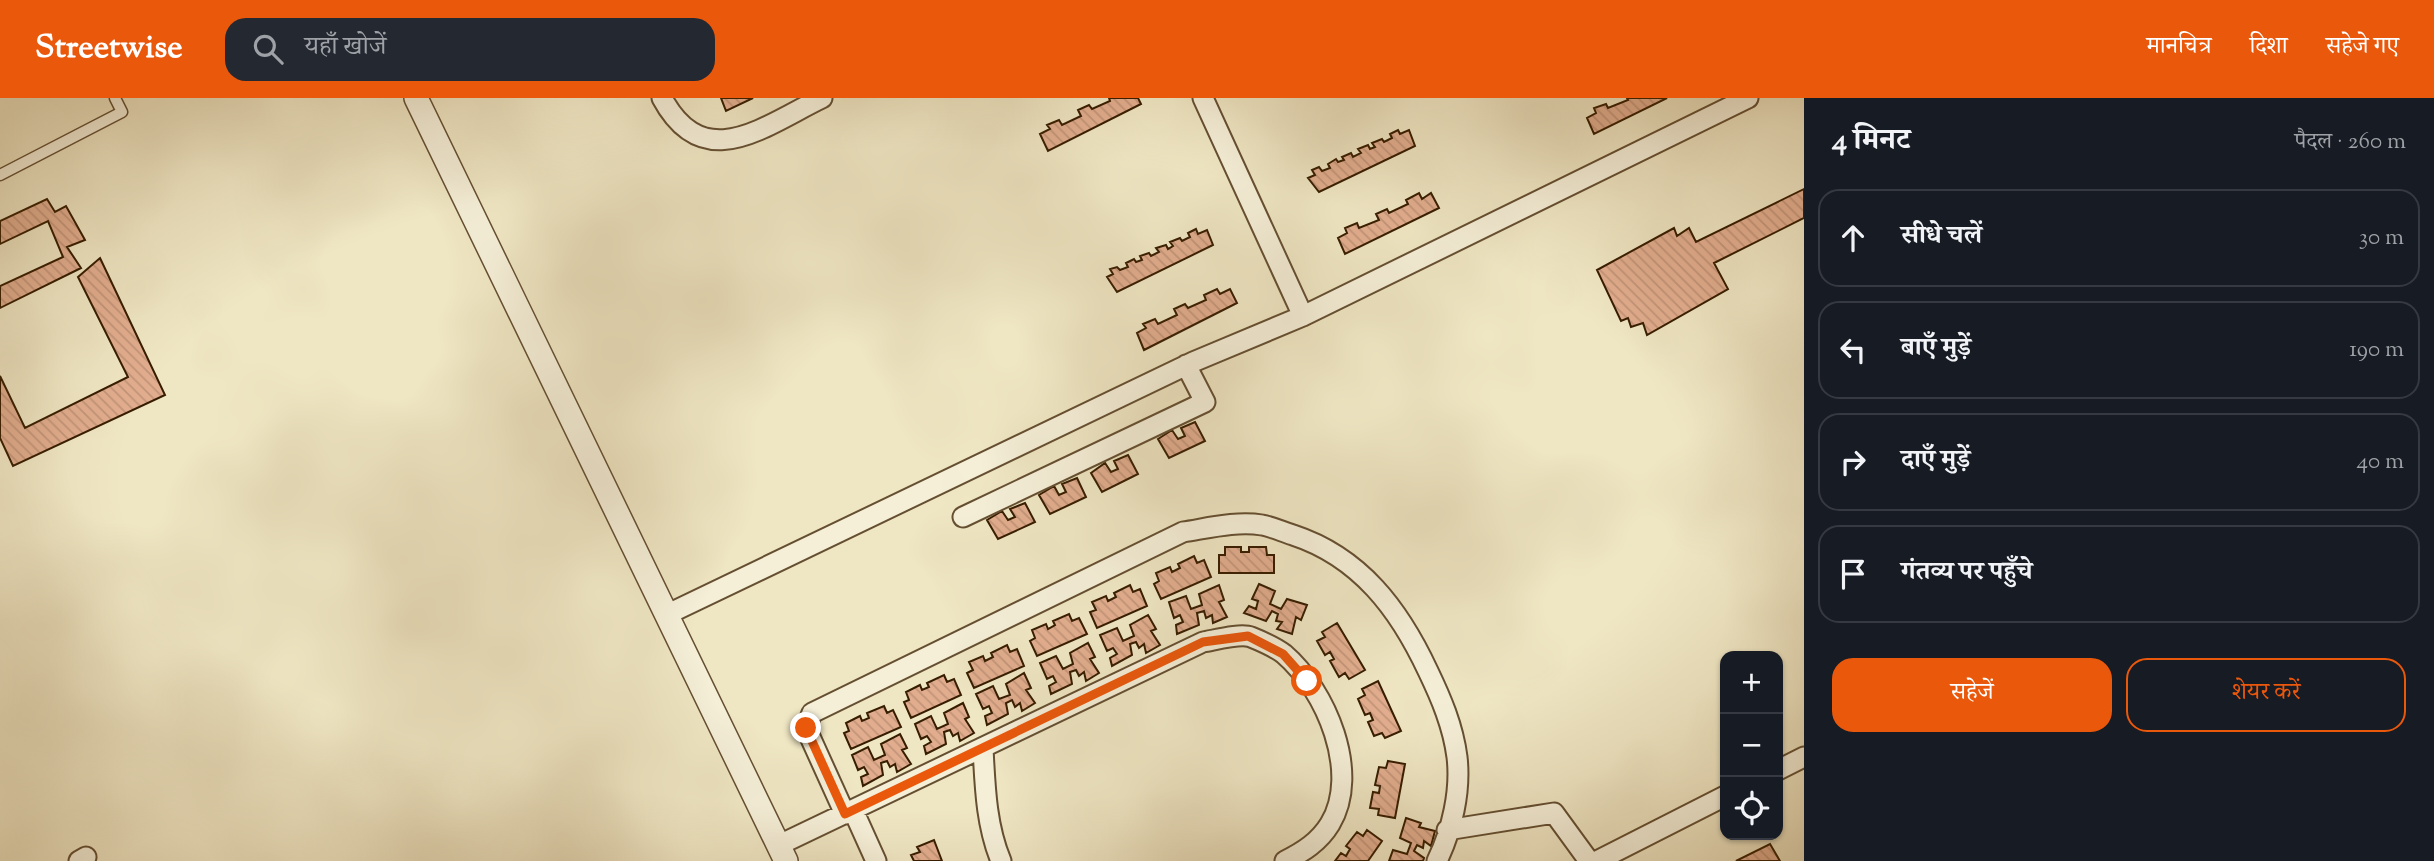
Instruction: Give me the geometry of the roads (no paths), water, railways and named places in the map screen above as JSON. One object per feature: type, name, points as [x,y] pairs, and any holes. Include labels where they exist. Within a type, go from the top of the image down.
[{"type":"street","points":[[416,98],[783,853],[849,812],[1203,642],[1248,636],[1283,654],[1307,681],[1327,713],[1342,761],[1341,794],[1330,824],[1307,850],[1285,861]]},
{"type":"street","points":[[662,98],[669,112],[685,130],[709,140],[736,139],[822,98]]},
{"type":"street","points":[[1203,98],[1303,316]]},
{"type":"street","points":[[667,614],[1186,365],[1303,316],[1748,98]]},
{"type":"street","points":[[963,517],[1205,402],[1186,365]]},
{"type":"street","points":[[876,861],[806,728],[812,713],[1183,532],[1234,524],[1274,529],[1305,539],[1343,558],[1374,585],[1399,616],[1420,653],[1448,715],[1457,758],[1456,803],[1437,861]]},
{"type":"street","points":[[983,748],[993,841],[1000,861]]},
{"type":"street","points":[[1783,767],[1804,757]]},
{"type":"street","points":[[1597,861],[1720,799]]},
{"type":"street","points":[[1447,830],[1554,813],[1589,861]]},
{"type":"lane","points":[[0,175],[122,112],[115,98]]}]
